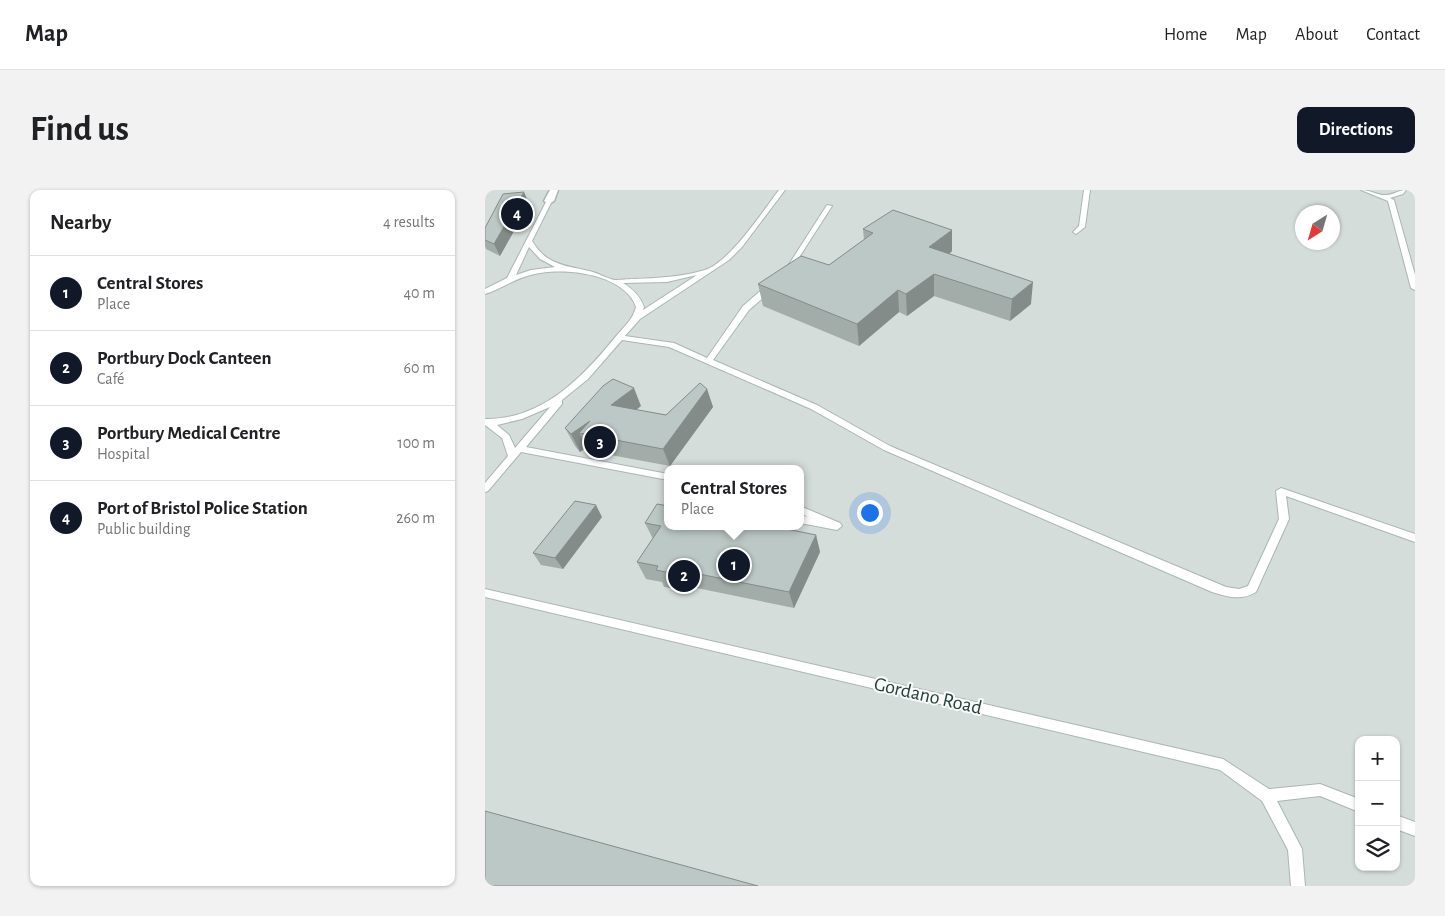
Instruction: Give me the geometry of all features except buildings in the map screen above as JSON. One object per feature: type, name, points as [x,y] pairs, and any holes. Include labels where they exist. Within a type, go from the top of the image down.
[{"type":"street","points":[[549,201],[554,190]]},
{"type":"lane","points":[[485,489],[561,399],[581,382],[637,317],[727,259],[740,246],[782,190]]},
{"type":"lane","points":[[1076,232],[1082,227],[1087,190]]},
{"type":"lane","points":[[1364,190],[1391,200],[1415,288]]},
{"type":"lane","points":[[1386,197],[1403,190]]},
{"type":"lane","points":[[510,279],[549,201]]},
{"type":"lane","points":[[786,274],[829,206]]},
{"type":"lane","points":[[530,242],[533,249],[543,258],[565,268],[593,274],[624,286],[635,294],[640,307],[637,317]]},
{"type":"lane","points":[[485,292],[510,279],[538,270],[565,268]]},
{"type":"lane","points":[[612,281],[667,280],[711,270]]},
{"type":"lane","points":[[708,362],[746,308],[773,286]]},
{"type":"lane","points":[[619,337],[671,345],[814,407],[896,452],[1216,589],[1233,594],[1246,594],[1252,589],[1284,519],[1281,491],[1415,538]]},
{"type":"lane","points":[[487,422],[525,415],[561,399]]},
{"type":"lane","points":[[487,422],[506,437],[516,453],[664,477]]},
{"type":"lane","points":[[804,511],[837,526],[804,520]]},
{"type":"lane","name":"Gordano Road","points":[[485,593],[1223,765],[1267,796],[1295,849],[1298,886]]},
{"type":"lane","points":[[1267,796],[1320,790],[1355,804]]},
{"type":"lane","points":[[1400,823],[1415,829]]},
{"type":"shaded area","points":[[485,190],[1415,190],[1415,886],[485,886]]},
{"type":"place","name":"Port of Bristol Police Station","points":[[517,214]]},
{"type":"place","name":"Portbury Medical Centre","points":[[600,442]]},
{"type":"place","name":"Central Stores","points":[[734,565]]},
{"type":"place","name":"Portbury Dock Canteen","points":[[684,576]]}]
